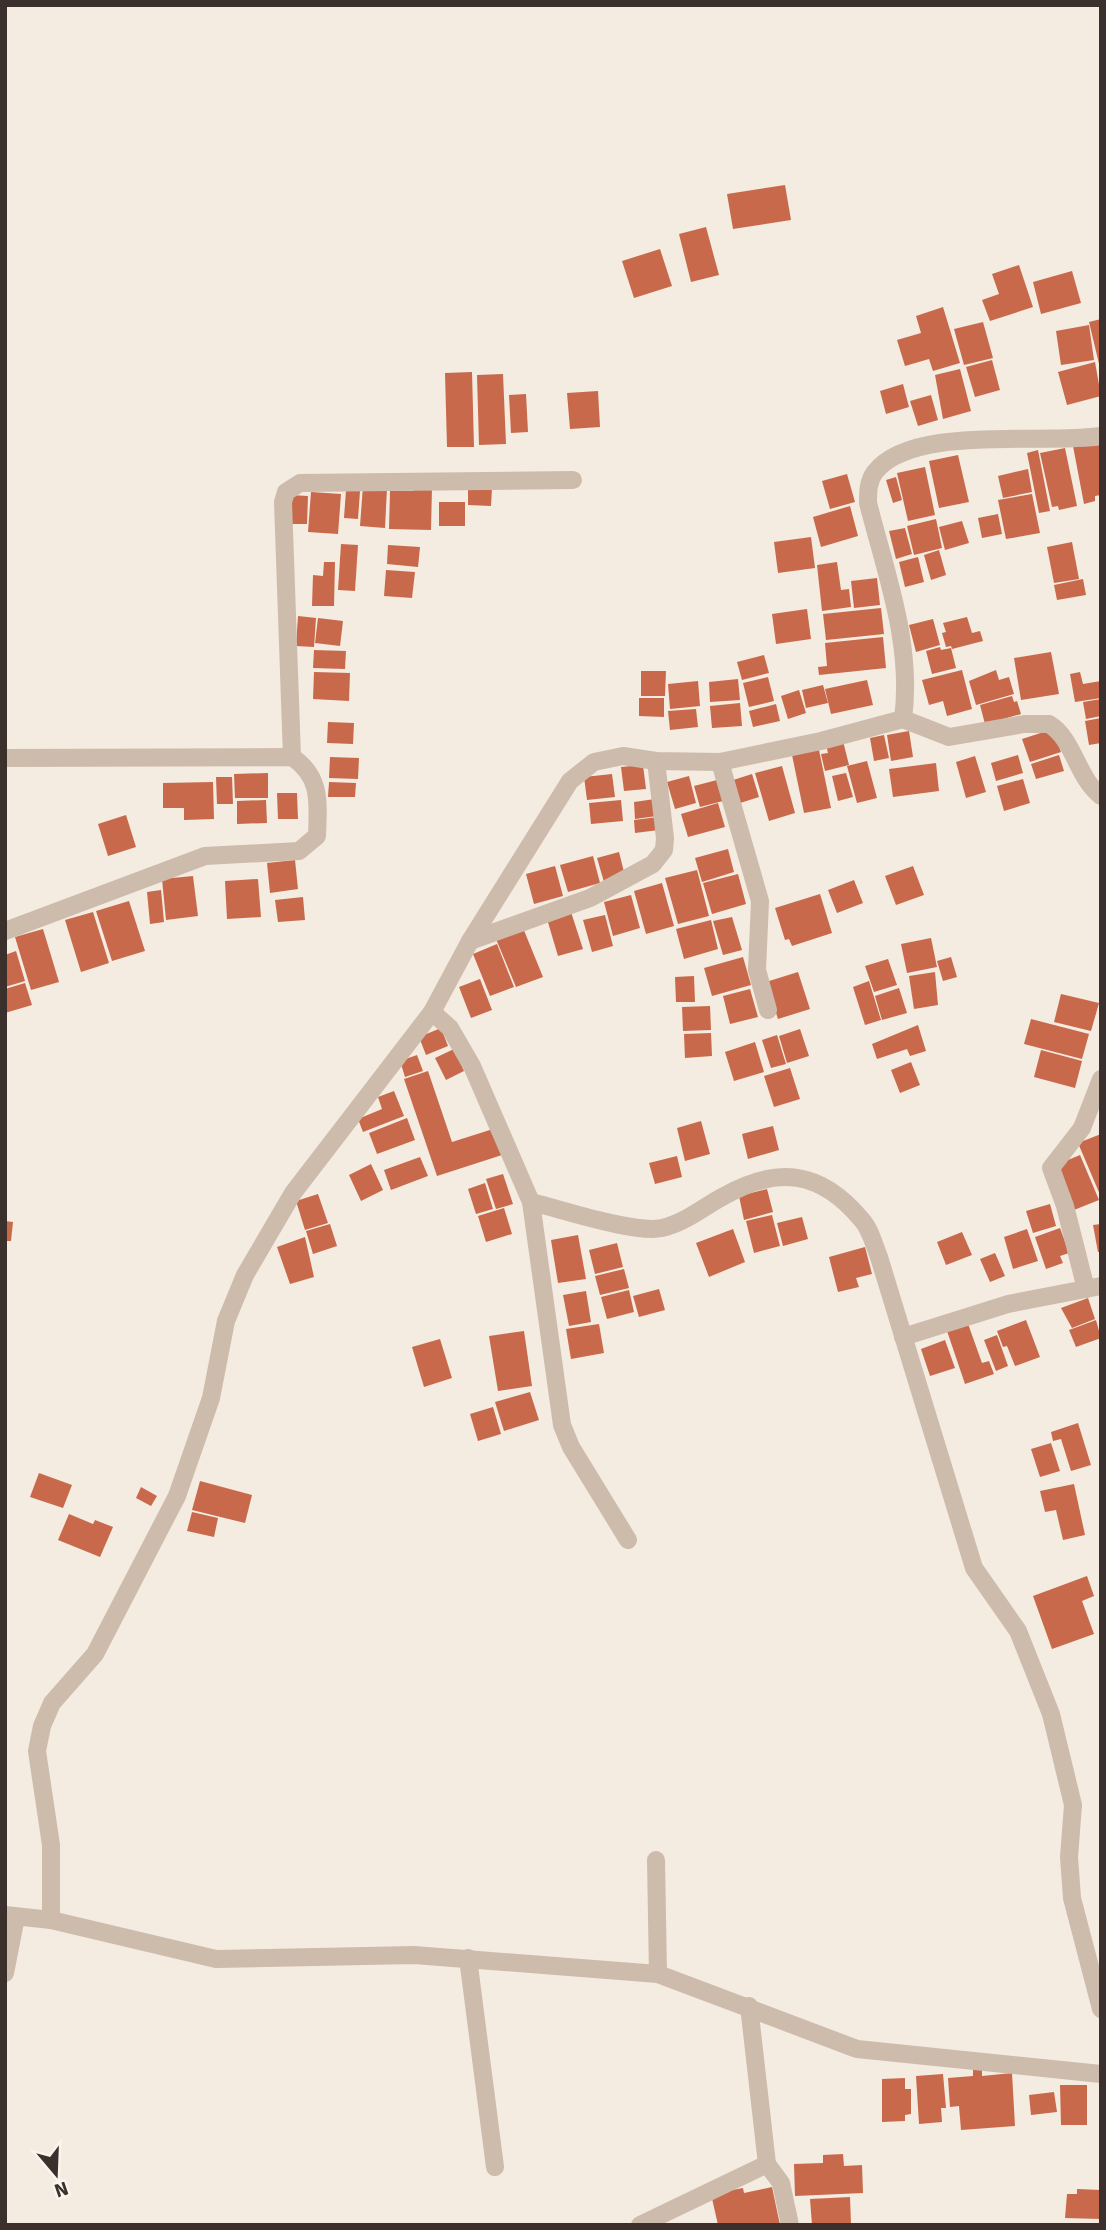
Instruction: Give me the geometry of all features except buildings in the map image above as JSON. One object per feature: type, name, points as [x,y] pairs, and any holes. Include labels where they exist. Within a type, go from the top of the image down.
[{"type":"street","points":[[903,719],[908,687],[903,639],[868,503],[868,486],[874,472],[887,461],[911,450],[939,444],[1012,437],[1101,436]]},
{"type":"street","points":[[292,757],[283,502],[291,487],[300,483],[573,480]]},
{"type":"street","points":[[51,1920],[51,1845],[37,1751],[42,1726],[52,1703],[95,1654],[177,1496],[211,1398],[226,1321],[245,1275],[293,1193],[432,1012],[470,941],[570,782],[594,762],[623,756],[656,761],[720,762],[833,738],[903,719],[949,737],[1024,724],[1048,724],[1059,732],[1080,770],[1101,796]]},
{"type":"street","points":[[5,758],[292,757],[308,768],[318,799],[317,836],[299,851],[205,856],[5,931]]},
{"type":"street","points":[[470,941],[590,898],[653,864],[664,850],[665,838],[656,761]]},
{"type":"street","points":[[720,762],[760,901],[757,970],[768,1010]]},
{"type":"street","points":[[432,1012],[450,1028],[472,1066],[531,1202],[562,1425],[571,1447],[628,1540]]},
{"type":"street","points":[[903,1337],[1008,1304],[1093,1288],[1051,1168],[1082,1128],[1101,1079]]},
{"type":"street","points":[[531,1202],[641,1228],[661,1228],[686,1219],[755,1180],[786,1174],[817,1184],[863,1220],[879,1257],[974,1568],[1018,1631],[1055,1726],[1073,1805],[1069,1857],[1072,1898],[1101,2009]]},
{"type":"street","points":[[656,1860],[658,1974]]},
{"type":"street","points":[[5,1973],[10,1916],[51,1920],[216,1959],[414,1955],[658,1974],[858,2049],[1101,2074]]},
{"type":"street","points":[[468,1958],[495,2167]]},
{"type":"street","points":[[749,2006],[767,2164],[781,2183],[790,2225]]},
{"type":"street","points":[[640,2225],[767,2164]]}]
